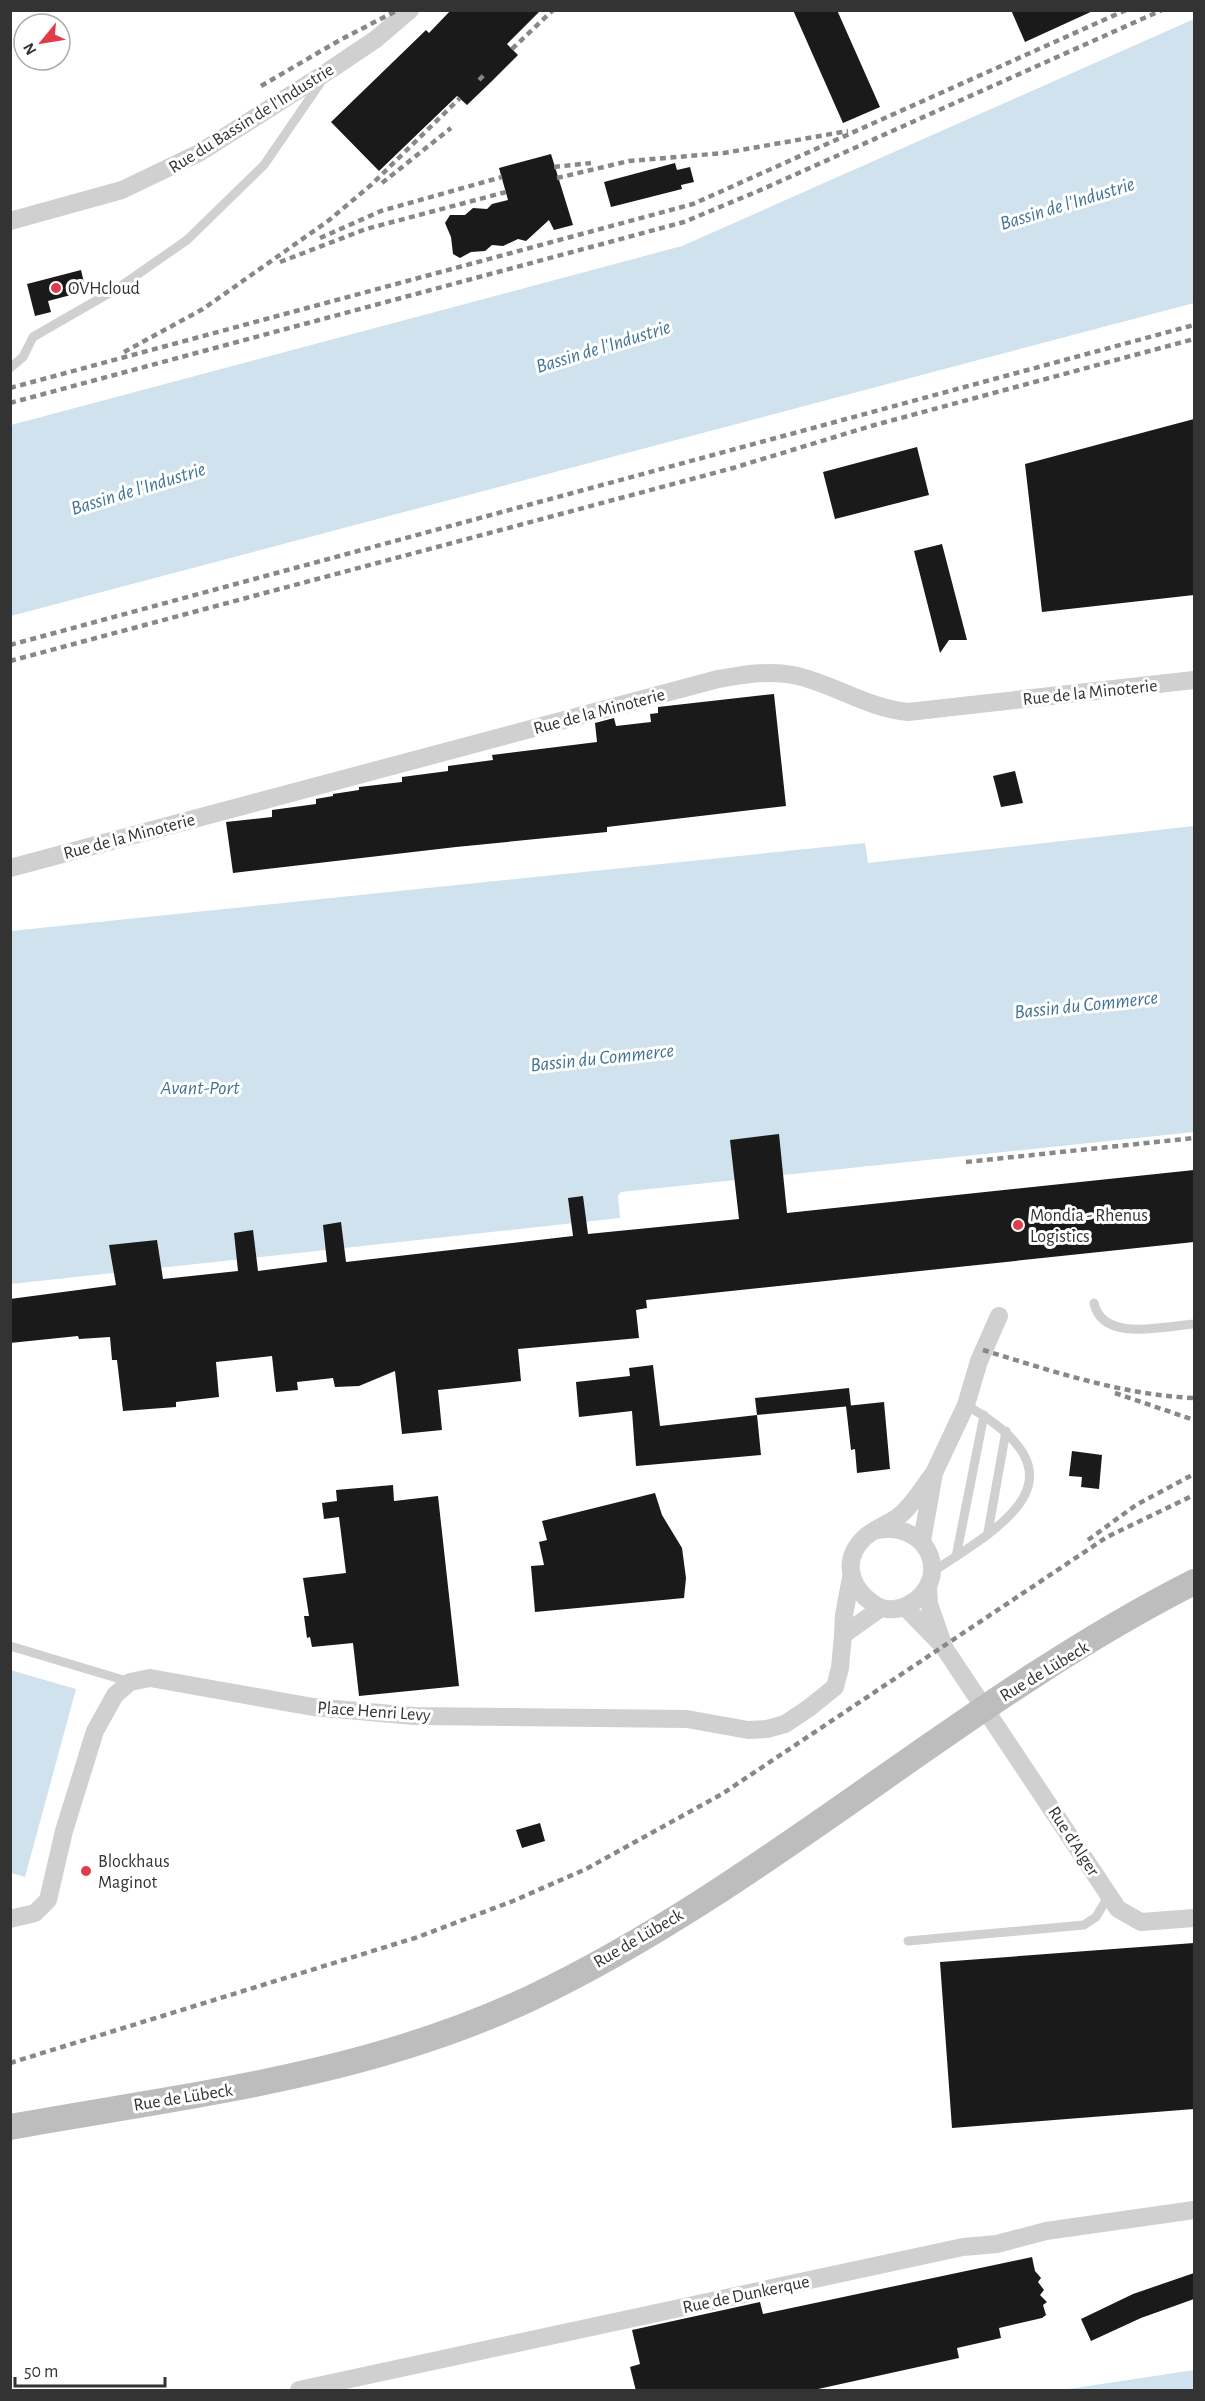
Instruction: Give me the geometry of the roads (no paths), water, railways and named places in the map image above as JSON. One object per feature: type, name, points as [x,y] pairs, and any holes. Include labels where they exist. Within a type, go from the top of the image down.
[{"type":"main road","name":"Rue de Lübeck","points":[[10,2127],[302,2076],[410,2045],[470,2024],[531,1998],[687,1910],[985,1706],[1194,1582]]},
{"type":"street","name":"Rue du Bassin de l'Industrie","points":[[10,221],[122,190],[156,176],[208,148],[330,70],[376,39],[410,10]]},
{"type":"street","name":"Rue de la Minoterie","points":[[10,868],[718,679],[765,672],[793,675],[886,710],[908,712],[1194,680]]},
{"type":"street","points":[[930,1579],[918,1599],[905,1607],[881,1608],[862,1597],[851,1578],[850,1565],[856,1548],[865,1536],[901,1515],[934,1473],[966,1405],[979,1361],[999,1316]]},
{"type":"street","points":[[922,1542],[934,1473]]},
{"type":"street","points":[[877,1530],[893,1527],[909,1532],[922,1542],[930,1556],[929,1604],[943,1646]]},
{"type":"street","name":"Place Henri Levy","points":[[130,1682],[150,1678],[313,1707],[414,1716],[687,1719],[748,1730],[767,1730],[784,1724],[809,1708],[835,1686],[840,1668],[844,1615],[851,1578]]},
{"type":"street","points":[[905,1607],[943,1646]]},
{"type":"street","points":[[843,1635],[881,1608]]},
{"type":"street","name":"Rue d'Alger","points":[[943,1646],[1118,1909],[1141,1922],[1194,1918]]},
{"type":"street","points":[[10,1919],[35,1913],[48,1900],[64,1831],[95,1731],[115,1695],[130,1682]]},
{"type":"street","name":"Rue de Dunkerque","points":[[299,2391],[963,2247],[997,2244],[1046,2231],[1194,2210]]},
{"type":"lane","points":[[10,368],[23,357],[33,337],[118,288],[187,240],[264,165],[330,70]]},
{"type":"lane","points":[[1094,1303],[1096,1315],[1104,1323],[1122,1329],[1194,1324]]},
{"type":"lane","points":[[930,1579],[1016,1512],[1028,1482],[1028,1459],[1021,1447],[1006,1431],[966,1405]]},
{"type":"lane","points":[[956,1557],[984,1415]]},
{"type":"lane","points":[[988,1532],[1006,1431]]},
{"type":"lane","points":[[10,1646],[130,1682]]},
{"type":"lane","points":[[908,1941],[1084,1925],[1096,1917],[1109,1895]]},
{"type":"water","name":"Bassin de l'Industrie","points":[[1194,19],[1194,303],[11,616],[11,425],[682,246]]},
{"type":"water","name":"Avant-Port","points":[[1194,826],[1194,1132],[621,1192],[618,1196],[620,1218],[11,1284],[11,931],[865,843],[868,863]]},
{"type":"water","points":[[10,1670],[76,1689],[25,1877],[11,1873]]},
{"type":"water","points":[[1194,2370],[1194,2390],[1062,2390]]},
{"type":"railway","points":[[261,86],[340,40],[398,10]]},
{"type":"railway","points":[[512,49],[553,10]]},
{"type":"railway","points":[[10,388],[693,204],[1126,10]]},
{"type":"railway","points":[[10,403],[684,222],[763,189],[1162,10]]},
{"type":"railway","points":[[479,80],[485,74]]},
{"type":"railway","points":[[124,352],[203,309],[328,221],[371,185],[460,98]]},
{"type":"railway","points":[[382,183],[451,128]]},
{"type":"railway","points":[[557,178],[629,161],[724,153],[848,131]]},
{"type":"railway","points":[[554,167],[591,163]]},
{"type":"railway","points":[[320,238],[381,211],[502,177]]},
{"type":"railway","points":[[280,262],[366,229],[506,192]]},
{"type":"railway","points":[[10,645],[1194,325]]},
{"type":"railway","points":[[10,661],[733,468],[871,426],[1194,339]]},
{"type":"railway","points":[[966,1162],[1194,1138]]},
{"type":"railway","points":[[983,1350],[1061,1374],[1114,1387],[1194,1398]]},
{"type":"railway","points":[[1115,1393],[1194,1420]]},
{"type":"railway","points":[[1088,1540],[1136,1505],[1194,1474]]},
{"type":"railway","points":[[10,2063],[418,1937],[513,1901],[586,1869],[722,1794],[1107,1537],[1194,1495]]},
{"type":"place","name":"OVHcloud","points":[[56,288]]},
{"type":"place","name":"Mondia - Rhenus Logistics","points":[[1018,1225]]},
{"type":"place","name":"Blockhaus Maginot","points":[[86,1871]]},
{"type":"water label","name":"Bassin du Commerce","points":[[1086,1004]]},
{"type":"water label","name":"Bassin du Commerce","points":[[602,1057]]}]
